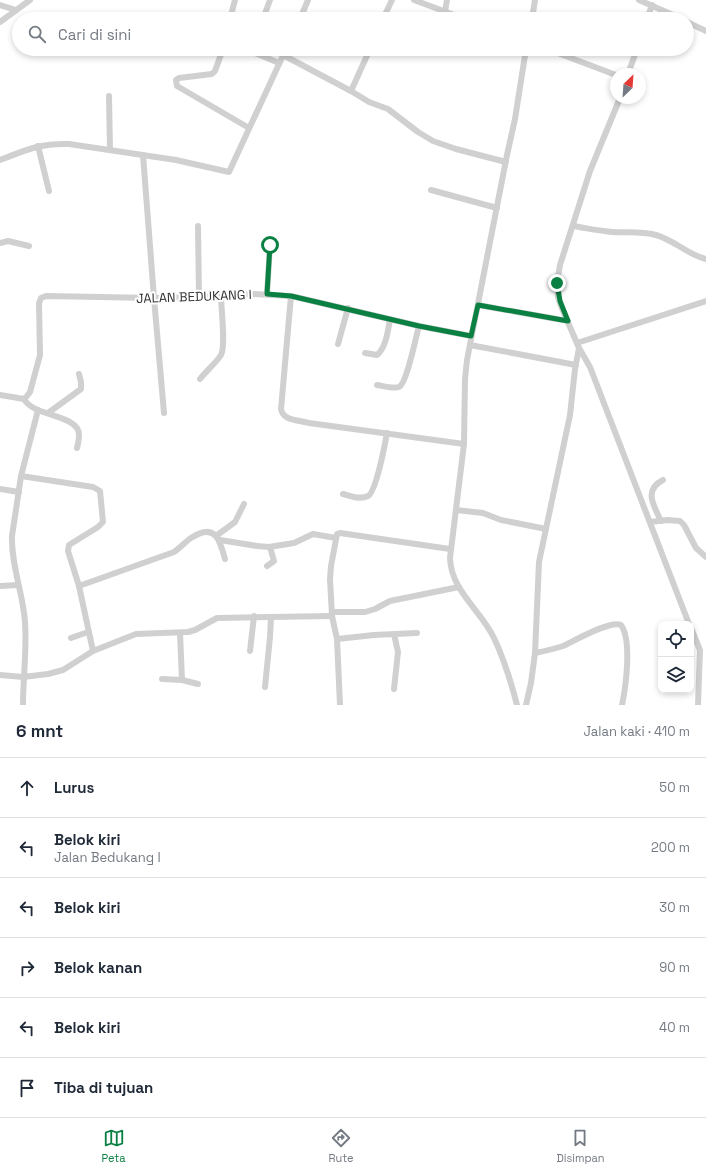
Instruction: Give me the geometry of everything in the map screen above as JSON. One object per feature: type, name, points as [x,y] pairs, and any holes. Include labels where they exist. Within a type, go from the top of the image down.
[{"type":"street","points":[[17,0],[22,6]]},
{"type":"street","points":[[13,12],[30,0]]},
{"type":"street","points":[[232,12],[235,0]]},
{"type":"street","points":[[266,12],[270,0]]},
{"type":"street","points":[[303,12],[308,0]]},
{"type":"street","points":[[386,12],[392,0]]},
{"type":"street","points":[[414,0],[445,11],[447,0]]},
{"type":"street","points":[[533,12],[535,0]]},
{"type":"street","points":[[642,1],[667,12]]},
{"type":"street","points":[[0,5],[16,10]]},
{"type":"street","points":[[650,12],[652,5]]},
{"type":"street","points":[[0,22],[12,13]]},
{"type":"street","points":[[694,25],[706,31]]},
{"type":"street","points":[[220,56],[215,71],[212,74],[178,78],[177,86],[249,128]]},
{"type":"street","points":[[262,56],[279,64]]},
{"type":"street","points":[[0,160],[38,146],[57,143],[176,160],[229,172],[282,56]]},
{"type":"street","points":[[291,56],[372,104],[388,109],[418,132],[433,141],[456,149],[506,162]]},
{"type":"street","points":[[351,91],[367,56]]},
{"type":"street","points":[[517,705],[507,669],[494,636],[459,587],[452,570],[450,549],[464,444],[465,379],[471,336],[515,119],[525,56]]},
{"type":"street","points":[[566,56],[610,73]]},
{"type":"street","points":[[630,68],[634,56]]},
{"type":"street","points":[[109,96],[110,150]]},
{"type":"street","points":[[617,104],[595,156],[560,266],[557,283],[560,301],[578,346],[590,367],[688,621]]},
{"type":"street","points":[[38,146],[49,191]]},
{"type":"street","points":[[143,155],[164,413]]},
{"type":"street","points":[[431,190],[497,208]]},
{"type":"street","points":[[198,226],[199,297]]},
{"type":"street","points":[[573,226],[611,232],[638,232],[656,235],[670,240],[696,256],[706,259]]},
{"type":"street","points":[[0,242],[8,240],[29,246]]},
{"type":"street","points":[[267,294],[270,245]]},
{"type":"street","name":"JALAN BEDUKANG I","points":[[24,399],[33,385],[40,355],[39,310],[41,298],[46,296],[154,298],[267,294],[291,296],[348,308],[419,326],[471,336]]},
{"type":"street","points":[[200,379],[218,359],[222,352],[221,296]]},
{"type":"street","points":[[291,296],[281,409],[282,415],[286,418],[310,422],[464,444]]},
{"type":"street","points":[[578,346],[706,301]]},
{"type":"street","points":[[478,305],[568,321]]},
{"type":"street","points":[[338,344],[348,308]]},
{"type":"street","points":[[365,353],[379,354],[384,344],[390,319]]},
{"type":"street","points":[[377,385],[399,387],[402,384],[407,376],[419,326]]},
{"type":"street","points":[[470,345],[576,365]]},
{"type":"street","points":[[526,705],[532,683],[535,653],[537,571],[570,415],[578,346]]},
{"type":"street","points":[[48,414],[56,406],[81,389],[79,374]]},
{"type":"street","points":[[0,395],[24,399],[30,407],[64,419],[76,427],[79,435],[77,448]]},
{"type":"street","points":[[23,705],[23,677],[26,652],[25,620],[11,546],[21,476],[38,410]]},
{"type":"street","points":[[343,494],[358,498],[368,496],[370,494],[375,483],[387,433]]},
{"type":"street","points":[[21,476],[96,488],[100,491],[102,522],[98,527],[74,542],[68,548],[79,586],[93,652]]},
{"type":"street","points":[[661,521],[652,503],[652,493],[655,484],[663,480]]},
{"type":"street","points":[[0,489],[18,492]]},
{"type":"street","points":[[218,538],[235,522],[244,504]]},
{"type":"street","points":[[456,510],[483,513],[501,520],[546,529]]},
{"type":"street","points":[[650,522],[676,520],[682,523],[696,548],[706,557]]},
{"type":"street","points":[[79,586],[174,552],[181,548],[189,539],[201,532],[212,533],[218,538],[257,546],[270,547],[290,544],[313,534],[336,538]]},
{"type":"street","points":[[340,705],[337,639],[332,614],[331,566],[337,534],[340,533],[450,549]]},
{"type":"street","points":[[218,538],[225,559]]},
{"type":"street","points":[[267,566],[274,561],[270,547]]},
{"type":"street","points":[[0,586],[18,585]]},
{"type":"street","points":[[0,675],[23,677],[42,676],[56,672],[93,652],[136,634],[180,633],[195,630],[217,618],[365,612],[375,609],[390,601],[459,587]]},
{"type":"street","points":[[250,651],[254,616]]},
{"type":"street","points":[[265,687],[271,617]]},
{"type":"street","points":[[535,653],[561,646],[616,624],[621,625],[624,631],[627,653],[622,705]]},
{"type":"street","points":[[71,638],[88,632]]},
{"type":"street","points":[[180,633],[182,680]]},
{"type":"street","points":[[337,639],[417,633]]},
{"type":"street","points":[[694,633],[703,649],[698,705]]},
{"type":"street","points":[[394,634],[398,652],[394,689]]},
{"type":"street","points":[[162,679],[182,680],[198,684]]},
{"type":"route","points":[[270,245],[267,294],[291,296],[348,308],[419,326],[471,336],[478,305],[568,321],[561,306],[557,283]]}]
